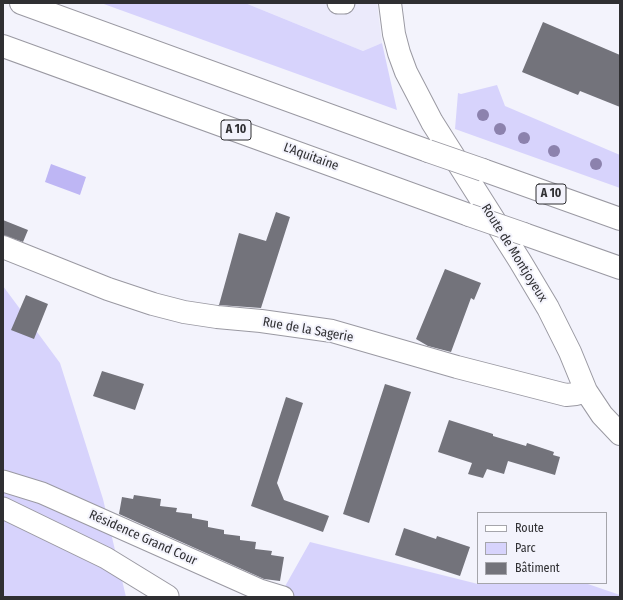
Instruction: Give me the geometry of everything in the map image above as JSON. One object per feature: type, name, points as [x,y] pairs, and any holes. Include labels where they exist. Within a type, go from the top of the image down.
[{"type":"main road","name":"A 10","points":[[21,3],[620,219]]},
{"type":"main road","name":"Route de Montjoyeux","points":[[390,3],[394,34],[406,72],[432,122],[548,308],[570,352],[586,391]]},
{"type":"main road","name":"L'Aquitaine","points":[[3,46],[469,215],[620,268]]},
{"type":"main road","name":"Rue de la Sagerie","points":[[3,247],[120,294],[184,312],[332,331],[457,367],[561,394],[576,394],[586,391]]},
{"type":"main road","points":[[586,391],[602,415],[620,434]]},
{"type":"street","points":[[338,3],[344,3]]},
{"type":"street","name":"Résidence Grand Cour","points":[[3,481],[42,493],[260,590],[283,597]]},
{"type":"street","points":[[3,508],[106,558],[169,597]]},
{"type":"shaded area","points":[[245,3],[377,3],[382,43],[363,51]]},
{"type":"shaded area","points":[[51,164],[86,177],[80,195],[45,182]]},
{"type":"green space","points":[[101,3],[245,3],[363,51],[382,43],[397,110]]},
{"type":"green space","points":[[497,85],[505,106],[620,155],[620,188],[455,129],[458,93],[461,94]]},
{"type":"green space","points":[[3,286],[60,363],[103,499],[126,597],[3,597]]},
{"type":"green space","points":[[310,542],[477,584],[588,584],[620,595],[620,597],[279,597]]},
{"type":"building","points":[[543,22],[620,55],[620,107],[580,91],[578,95],[522,72]]},
{"type":"building","points":[[276,212],[290,217],[261,308],[219,305],[239,233],[266,241]]},
{"type":"building","points":[[3,220],[28,230],[23,242],[3,235]]},
{"type":"building","points":[[445,269],[481,283],[474,300],[471,298],[451,352],[428,346],[416,339]]},
{"type":"building","points":[[26,295],[48,304],[34,339],[11,330]]},
{"type":"building","points":[[102,371],[144,384],[135,410],[93,396]]},
{"type":"building","points":[[385,384],[411,392],[369,523],[343,514]]},
{"type":"building","points":[[286,397],[303,403],[277,483],[284,500],[329,516],[323,532],[251,506]]},
{"type":"building","points":[[449,420],[493,434],[493,436],[526,446],[527,443],[554,452],[553,455],[560,457],[555,475],[508,461],[504,474],[487,469],[483,478],[468,474],[472,463],[438,452]]},
{"type":"building","points":[[134,495],[161,499],[160,506],[177,508],[176,512],[192,514],[192,518],[208,521],[208,527],[224,530],[224,534],[240,536],[240,540],[256,542],[255,549],[272,551],[271,555],[284,557],[280,581],[264,579],[119,514],[122,497],[133,499]]},
{"type":"building","points":[[404,528],[436,539],[437,536],[470,547],[460,576],[395,555]]}]
